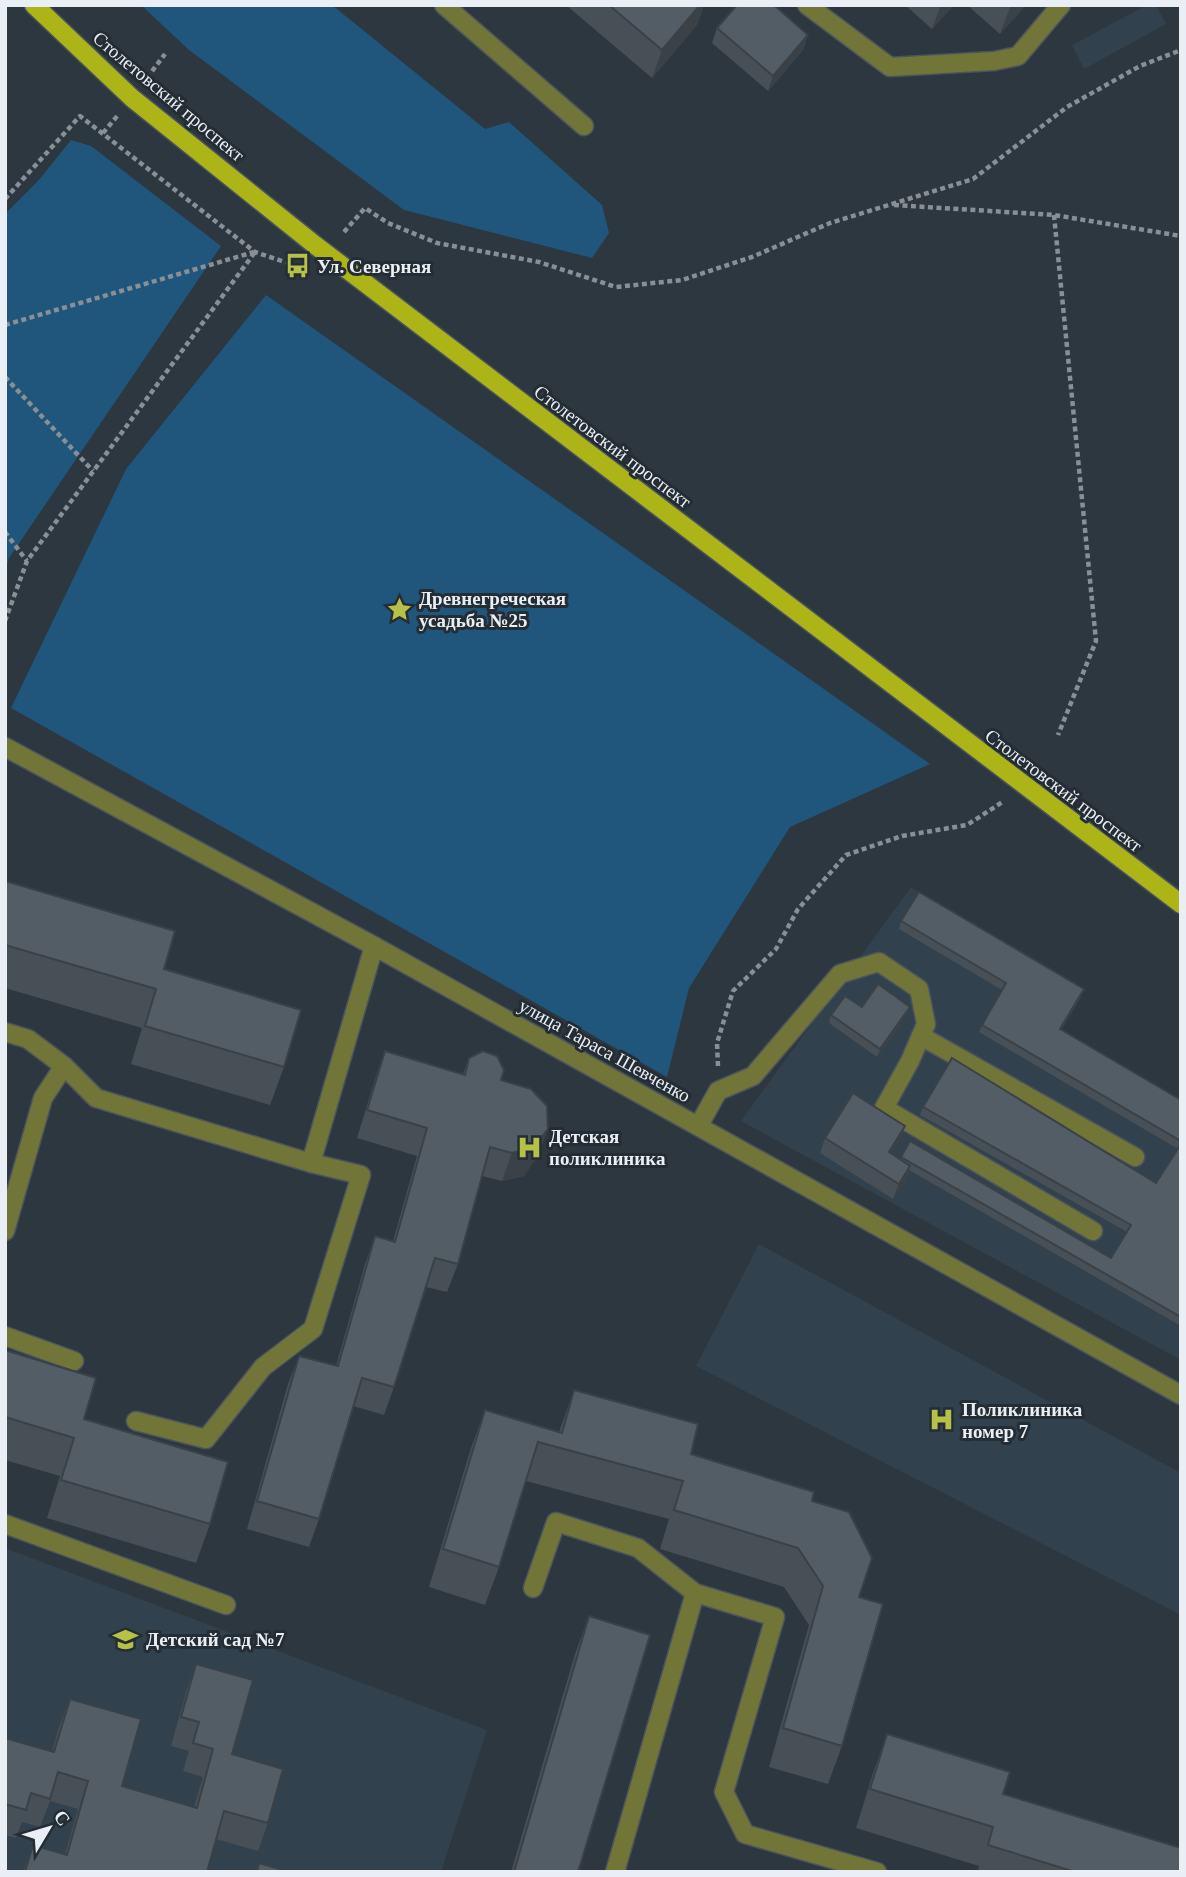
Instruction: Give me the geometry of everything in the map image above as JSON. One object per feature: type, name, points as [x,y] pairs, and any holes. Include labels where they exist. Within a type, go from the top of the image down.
[{"type":"main road","name":"Столетовский проспект","points":[[34,5],[132,98],[315,245],[1181,904]]},
{"type":"street","points":[[444,5],[584,126]]},
{"type":"street","points":[[807,5],[890,67],[994,61],[1018,56],[1061,5]]},
{"type":"street","name":"улица Тараса Шевченко","points":[[5,747],[699,1125],[1181,1395]]},
{"type":"street","points":[[311,1163],[374,946]]},
{"type":"street","points":[[699,1125],[718,1091],[753,1076],[840,974],[879,962],[919,989],[926,1024],[884,1108],[1093,1231]]},
{"type":"street","points":[[5,1032],[28,1039],[64,1066],[96,1098],[311,1163],[361,1175],[313,1329],[264,1367],[206,1439],[136,1421]]},
{"type":"street","points":[[921,1036],[1135,1157]]},
{"type":"street","points":[[5,1231],[43,1098],[64,1066]]},
{"type":"street","points":[[5,1336],[74,1361]]},
{"type":"street","points":[[533,1588],[556,1522],[638,1548],[695,1593],[775,1617],[724,1792],[745,1834],[877,1872]]},
{"type":"street","points":[[5,1524],[226,1605]]},
{"type":"street","points":[[615,1872],[695,1593]]},
{"type":"path","points":[[344,232],[365,208],[388,223],[437,243],[539,262],[616,287],[682,280],[752,257],[830,223],[973,179],[1067,107],[1140,66],[1181,50]]},
{"type":"path","points":[[5,199],[80,116],[255,252],[298,266],[304,271]]},
{"type":"path","points":[[890,205],[1054,215],[1181,236]]},
{"type":"path","points":[[1054,215],[1096,641],[1058,735]]},
{"type":"path","points":[[5,325],[255,252]]},
{"type":"path","points":[[5,621],[27,561],[255,252]]},
{"type":"path","points":[[5,377],[93,471]]},
{"type":"path","points":[[5,532],[27,561]]},
{"type":"path","points":[[718,1091],[717,1043],[733,991],[776,949],[798,909],[846,855],[902,836],[967,825],[1026,788]]},
{"type":"shaded area","points":[[141,5],[332,5],[485,129],[509,122],[602,205],[609,233],[592,258],[404,210],[189,50]]},
{"type":"shaded area","points":[[1147,5],[1156,5],[1166,24],[1084,69],[1072,45]]},
{"type":"shaded area","points":[[71,140],[91,146],[221,246],[9,558],[5,571],[5,214],[38,181]]},
{"type":"shaded area","points":[[266,295],[930,764],[790,827],[689,988],[667,1077],[11,708],[126,469]]},
{"type":"shaded area","points":[[911,887],[1061,989],[1032,1039],[1181,1124],[1181,1360],[741,1121]]},
{"type":"shaded area","name":"Поликлиника номер 7","points":[[759,1244],[1181,1473],[1181,1615],[696,1366]]},
{"type":"shaded area","name":"Детский сад №7","points":[[5,1548],[487,1730],[441,1872],[5,1872]]},
{"type":"building","points":[[609,5],[700,5],[662,50]]},
{"type":"building","points":[[737,5],[774,5],[808,35],[773,76],[717,28]]},
{"type":"building","points":[[5,881],[175,931],[164,969],[301,1010],[284,1067],[145,1026],[156,989],[5,945]]},
{"type":"building","points":[[919,892],[1084,989],[1060,1029],[1181,1100],[1181,1141],[982,1025],[1006,983],[901,921]]},
{"type":"building","points":[[878,984],[910,1007],[880,1049],[831,1015],[845,996],[862,1007]]},
{"type":"building","points":[[385,1051],[465,1075],[469,1058],[483,1051],[497,1056],[504,1070],[501,1080],[531,1089],[547,1106],[548,1129],[534,1147],[512,1153],[490,1147],[458,1264],[435,1258],[394,1387],[362,1378],[319,1519],[257,1501],[299,1356],[338,1366],[375,1236],[395,1242],[427,1128],[367,1110]]},
{"type":"building","points":[[952,1058],[1156,1183],[1181,1144],[1181,1317],[901,1157],[910,1141],[1111,1258],[1131,1225],[923,1107]]},
{"type":"building","points":[[853,1093],[905,1126],[889,1152],[910,1166],[899,1184],[825,1138]]},
{"type":"building","points":[[5,1350],[96,1378],[84,1419],[228,1462],[210,1524],[61,1480],[74,1438],[5,1417]]},
{"type":"building","points":[[574,1390],[698,1424],[691,1454],[814,1492],[812,1501],[849,1512],[872,1558],[859,1597],[883,1604],[842,1746],[783,1728],[823,1586],[798,1548],[674,1510],[683,1481],[538,1442],[499,1567],[443,1549],[485,1410],[562,1433]]},
{"type":"building","points":[[589,1616],[650,1635],[578,1872],[514,1872]]},
{"type":"building","points":[[196,1664],[253,1680],[232,1754],[283,1769],[268,1823],[224,1811],[207,1872],[25,1872],[33,1845],[67,1855],[88,1781],[58,1772],[50,1799],[31,1793],[26,1810],[5,1804],[5,1738],[54,1752],[70,1699],[141,1719],[122,1786],[197,1808],[213,1749],[193,1743],[199,1722],[181,1717]]},
{"type":"building","points":[[887,1734],[1010,1772],[1003,1794],[1181,1848],[1181,1872],[1075,1872],[988,1845],[993,1827],[870,1789]]},
{"type":"building","points":[[259,1863],[289,1872],[257,1872]]},
{"type":"place","name":"Ул. Северная","points":[[297,266]]},
{"type":"place","name":"Древнегреческая усадьба №25","points":[[399,609]]},
{"type":"place","name":"Детская поликлиника","points":[[529,1147]]},
{"type":"place","name":"Поликлиника номер 7","points":[[942,1420]]},
{"type":"place","name":"Детский сад №7","points":[[126,1639]]}]
